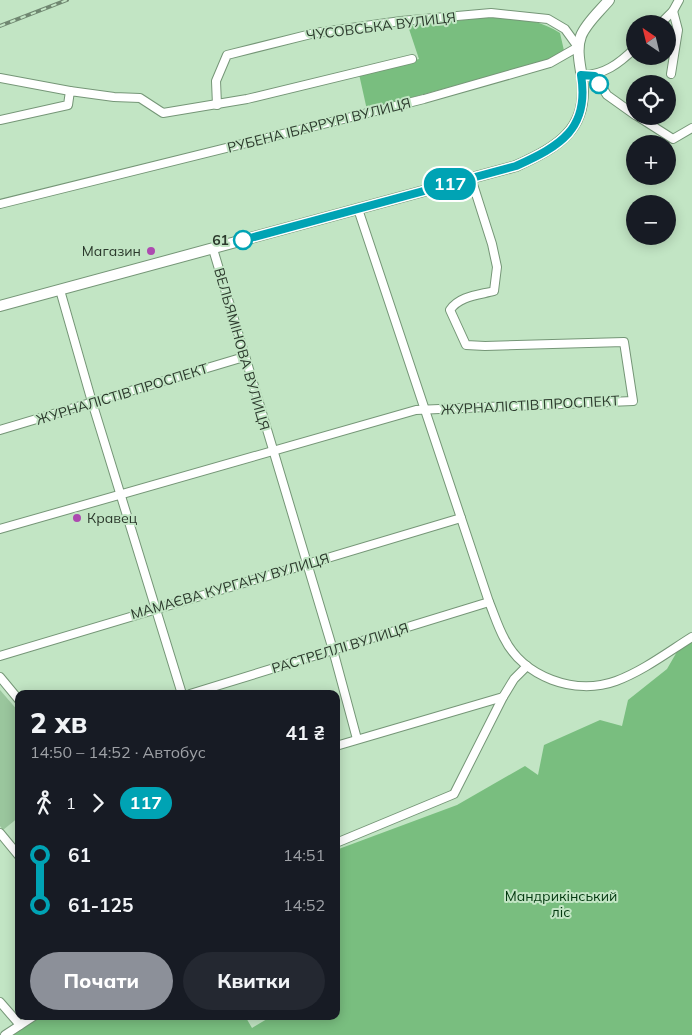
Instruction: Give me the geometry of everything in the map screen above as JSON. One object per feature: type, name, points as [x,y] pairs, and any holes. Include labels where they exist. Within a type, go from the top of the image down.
[{"type":"main road","points":[[0,306],[516,166],[532,159],[565,136],[578,120],[583,107],[578,47],[581,35],[609,0]]},
{"type":"street","points":[[669,15],[678,0]]},
{"type":"street","points":[[671,74],[678,30],[673,11]]},
{"type":"street","name":"ЧУСОВСЬКА ВУЛИЦЯ","points":[[217,105],[216,81],[227,54],[315,33],[401,21],[491,13],[520,14],[548,19],[564,30],[578,47]]},
{"type":"street","name":"РУБЕНА ІБАРРУРІ ВУЛИЦЯ","points":[[0,204],[424,99],[550,63],[578,47]]},
{"type":"street","points":[[581,75],[595,76],[617,64],[626,56]]},
{"type":"street","points":[[0,78],[114,98],[140,98],[163,113],[217,105],[412,59]]},
{"type":"street","points":[[595,76],[607,95],[626,109]]},
{"type":"street","points":[[0,120],[68,105],[70,91]]},
{"type":"street","points":[[650,125],[672,140],[692,128]]},
{"type":"street","name":"ЖУРНАЛІСТІВ ПРОСПЕКТ","points":[[358,209],[426,410],[633,400],[624,342],[466,345],[450,310],[461,299],[494,291],[497,266],[471,178]]},
{"type":"street","name":"ВЕЛЬЯМІНОВА ВУЛИЦЯ","points":[[213,249],[271,450],[333,650],[357,740]]},
{"type":"street","points":[[60,290],[92,402],[181,690]]},
{"type":"street","name":"ЖУРНАЛІСТІВ ПРОСПЕКТ","points":[[0,430],[244,357]]},
{"type":"street","points":[[0,529],[121,496],[271,450],[416,410],[426,410],[489,602],[504,639],[527,666],[552,681],[581,686],[601,685],[630,674],[692,637]]},
{"type":"street","name":"МАМАЄВА КУРГАНУ ВУЛИЦЯ","points":[[0,656],[156,607],[461,518]]},
{"type":"street","name":"РАСТРЕЛЛІ ВУЛИЦЯ","points":[[203,690],[489,602]]},
{"type":"street","points":[[340,841],[454,794],[503,697],[514,679],[527,666]]},
{"type":"street","points":[[0,677],[15,695]]},
{"type":"street","points":[[340,745],[503,697]]},
{"type":"street","points":[[0,833],[15,851]]},
{"type":"street","points":[[0,1002],[15,1019]]},
{"type":"street","points":[[16,1020],[20,1025]]},
{"type":"street","points":[[5,1035],[28,1020]]},
{"type":"green space","points":[[490,17],[526,20],[551,28],[560,33],[565,55],[367,110],[359,74],[419,59],[408,26]]},
{"type":"green space","name":"Мандрикінський ліс","points":[[692,637],[692,1035],[5,1035],[28,1020],[247,1020],[252,1028],[265,1020],[340,1020],[340,849],[457,805],[525,766],[538,775],[544,745],[600,720],[622,726],[628,700],[667,669],[682,643]]},
{"type":"green space","points":[[0,690],[15,707],[15,820],[3,830],[0,826]]},
{"type":"railway","points":[[0,26],[67,0]]},
{"type":"bus line","name":"117","points":[[243,240],[516,166],[532,159],[565,136],[578,120],[583,107],[584,92],[581,75],[595,76],[599,84]]},
{"type":"place","name":"61","points":[[243,240]]},
{"type":"place","name":"Магазин","points":[[151,251]]},
{"type":"place","name":"Кравец","points":[[77,518]]}]
